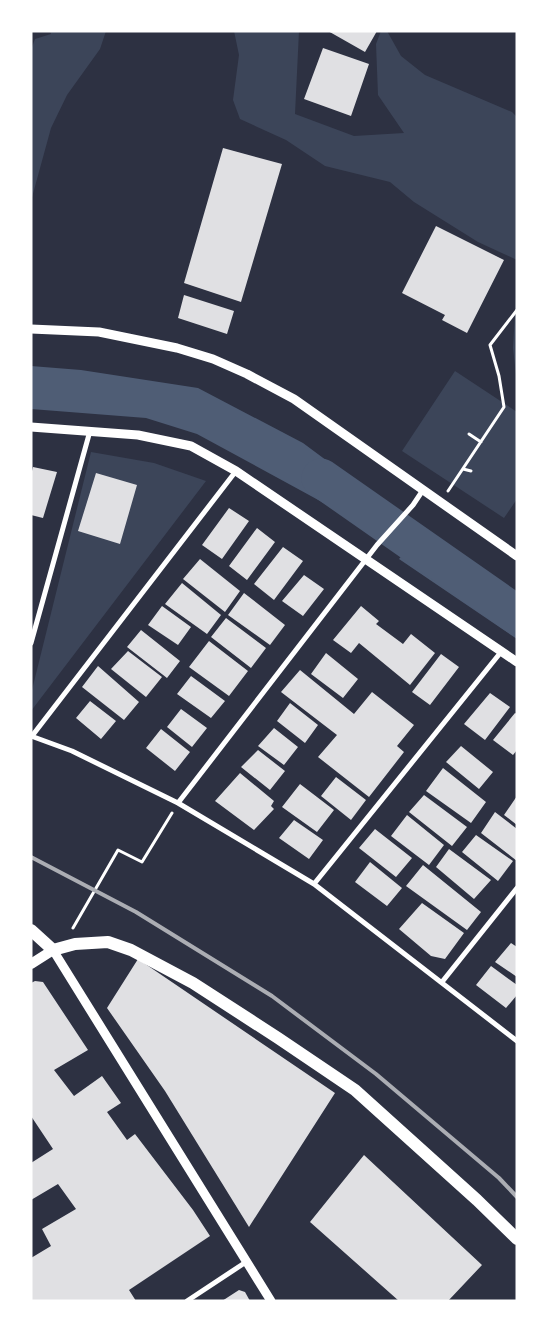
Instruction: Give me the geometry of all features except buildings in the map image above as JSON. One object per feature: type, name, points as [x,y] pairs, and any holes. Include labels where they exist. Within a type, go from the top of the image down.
[{"type":"main road","points":[[31,930],[53,950]]},
{"type":"main road","points":[[31,964],[53,950],[76,944],[108,942],[131,950],[193,983],[355,1090],[481,1203],[517,1239]]},
{"type":"street","points":[[31,329],[99,332],[177,348],[247,374],[294,399],[517,556]]},
{"type":"street","points":[[31,427],[138,435],[191,446],[236,471],[517,662]]},
{"type":"street","points":[[31,643],[90,430]]},
{"type":"street","points":[[236,471],[32,736],[72,751],[178,803],[314,884],[517,1041]]},
{"type":"street","points":[[178,803],[366,560],[413,505],[423,490]]},
{"type":"street","points":[[314,884],[501,652]]},
{"type":"street","points":[[442,982],[517,888]]},
{"type":"street","points":[[53,950],[271,1301]]},
{"type":"street","points":[[187,1301],[246,1262]]},
{"type":"path","points":[[440,502],[504,407],[499,376],[490,345],[517,310]]},
{"type":"path","points":[[469,434],[481,442]]},
{"type":"path","points":[[463,469],[471,472]]},
{"type":"path","points":[[72,930],[118,850],[142,862],[178,803]]},
{"type":"shaded area","points":[[50,31],[106,31],[100,49],[67,95],[51,128],[31,201],[31,50],[35,39],[51,34]]},
{"type":"shaded area","points":[[234,31],[299,31],[295,114],[354,136],[404,133],[378,95],[376,44],[381,31],[387,31],[401,56],[425,75],[512,112],[517,117],[517,260],[478,242],[414,202],[390,182],[325,166],[286,140],[240,119],[233,100],[239,55]]},
{"type":"shaded area","points":[[517,279],[517,384],[513,348]]},
{"type":"shaded area","points":[[31,366],[81,370],[198,388],[303,443],[373,495],[355,520],[197,434],[146,418],[31,409]]},
{"type":"shaded area","points":[[455,371],[517,412],[517,499],[504,518],[402,451]]},
{"type":"shaded area","points":[[91,452],[154,463],[206,481],[31,711],[31,694]]},
{"type":"shaded area","points":[[424,530],[517,597],[517,639],[399,559]]},
{"type":"waterway","points":[[321,478],[517,615]]},
{"type":"railway","points":[[31,857],[136,912],[272,996],[376,1074],[499,1178],[517,1197]]}]
